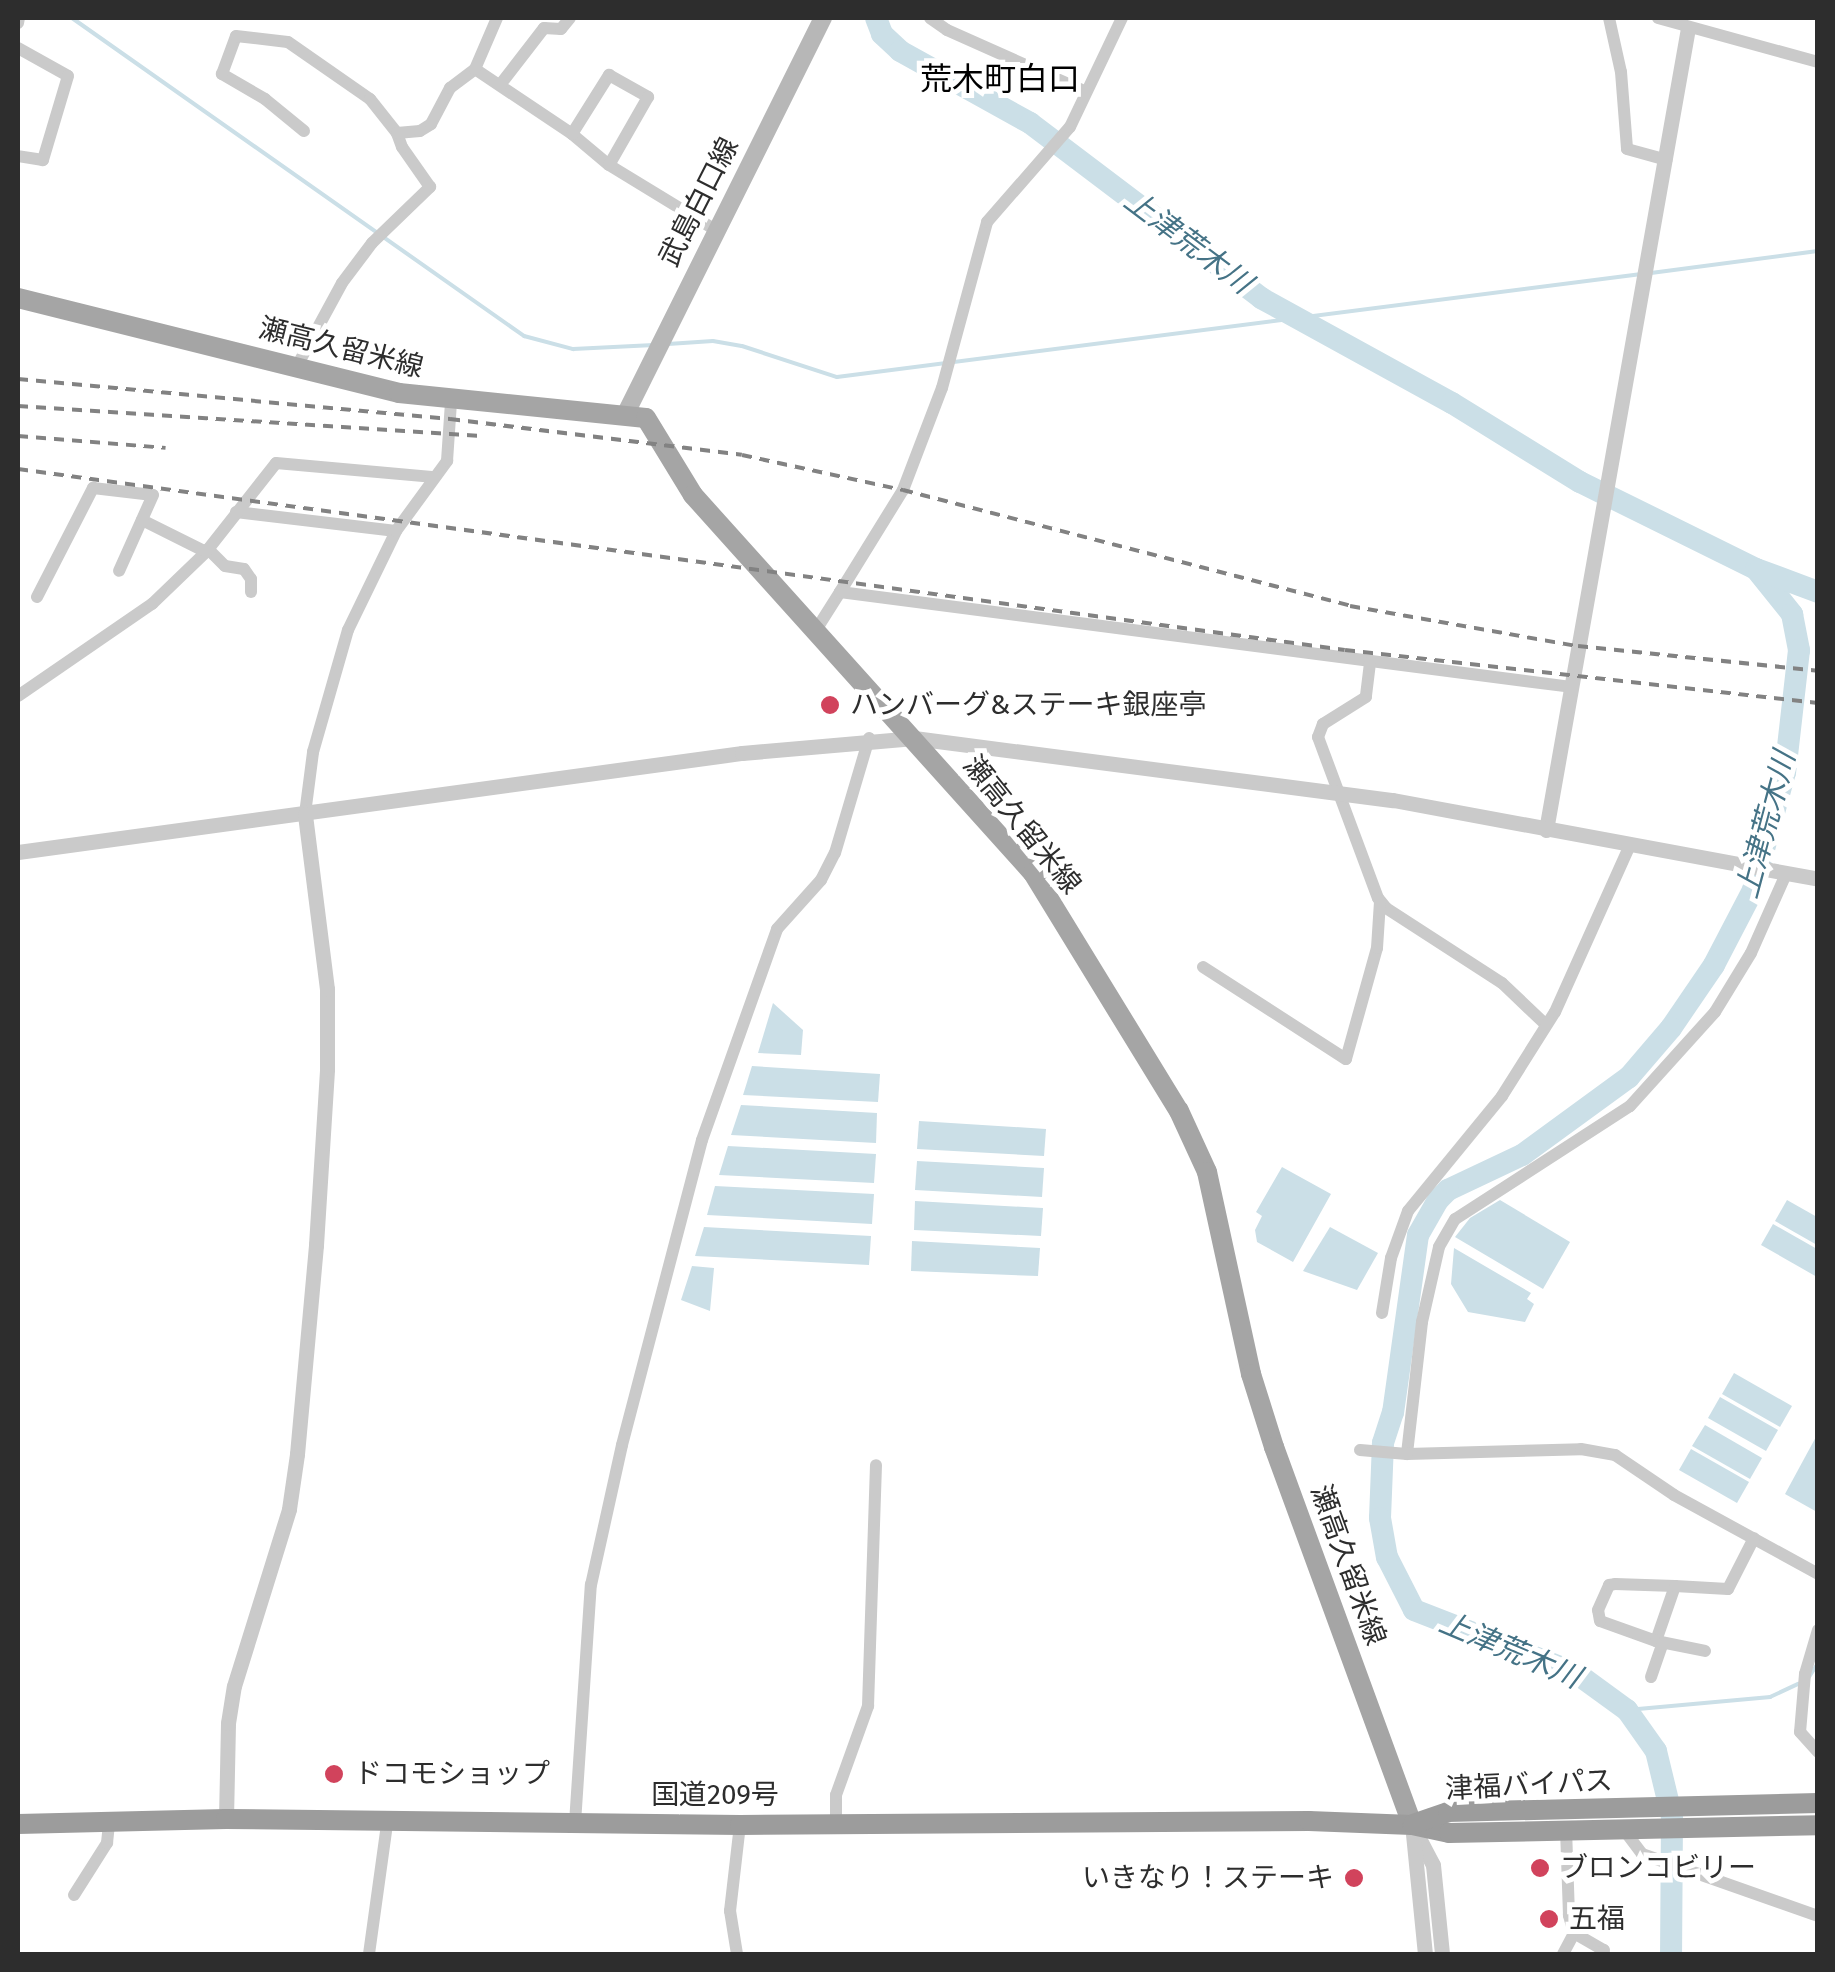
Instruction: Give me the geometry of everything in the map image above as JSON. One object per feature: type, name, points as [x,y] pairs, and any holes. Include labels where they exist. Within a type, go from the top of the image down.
[{"type":"highway","name":"津福バイパス","points":[[1412,1824],[1448,1812],[1818,1802]]},
{"type":"highway","name":"国道209号","points":[[18,1824],[226,1820],[388,1824],[1412,1824]]},
{"type":"highway","name":"津福バイパス","points":[[1412,1824],[1449,1833],[1818,1825]]},
{"type":"main road","name":"武島白口線","points":[[626,413],[823,18]]},
{"type":"main road","name":"瀬高久留米線","points":[[18,298],[372,388],[452,402],[626,413],[646,418],[686,486],[1033,872],[1170,1095],[1208,1172],[1251,1374],[1412,1824]]},
{"type":"street","points":[[397,132],[420,132],[432,124],[450,88],[475,68],[496,18]]},
{"type":"street","points":[[500,85],[544,28],[560,30],[570,18]]},
{"type":"street","points":[[930,18],[946,30],[1086,92]]},
{"type":"street","points":[[816,630],[903,490],[942,388],[987,222],[1070,127],[1122,18]]},
{"type":"street","points":[[1609,18],[1620,72],[1627,149],[1667,160]]},
{"type":"street","points":[[1665,18],[1688,28],[1818,62]]},
{"type":"street","points":[[1546,830],[1688,28]]},
{"type":"street","points":[[297,366],[342,282],[372,243],[430,187],[402,148],[397,132],[370,99],[288,42],[236,36],[222,74],[264,99],[304,131]]},
{"type":"street","points":[[18,48],[68,76],[44,160],[18,156]]},
{"type":"street","points":[[475,68],[572,134],[609,166],[716,230]]},
{"type":"street","points":[[572,134],[610,75],[648,97],[609,166]]},
{"type":"street","points":[[226,1820],[228,1723],[234,1686],[288,1509],[297,1454],[316,1245],[328,1069],[327,989],[305,814],[313,752],[343,644],[396,531],[447,461],[452,402]]},
{"type":"street","points":[[18,696],[127,624],[207,550],[276,463],[284,460],[434,477]]},
{"type":"street","points":[[37,597],[93,488],[153,496],[120,571]]},
{"type":"street","points":[[236,512],[396,531]]},
{"type":"street","points":[[142,520],[207,550],[225,566],[244,570],[251,580],[251,592]]},
{"type":"street","points":[[840,592],[1571,687]]},
{"type":"street","points":[[1203,967],[1346,1059],[1377,948],[1380,901],[1318,730],[1366,697],[1370,663]]},
{"type":"street","points":[[575,1823],[592,1585],[622,1445],[702,1140],[777,929],[821,880],[835,853],[870,738]]},
{"type":"street","points":[[18,852],[870,738],[914,738],[1342,793],[1818,879]]},
{"type":"street","points":[[1382,1313],[1391,1258],[1408,1211],[1502,1096],[1544,1023],[1555,1012],[1630,845]]},
{"type":"street","points":[[1408,1454],[1422,1322],[1439,1247],[1455,1220],[1630,1106],[1715,1012],[1751,953],[1786,874]]},
{"type":"street","points":[[1380,901],[1502,983],[1544,1023]]},
{"type":"street","points":[[1360,1450],[1408,1454],[1582,1449],[1615,1455],[1818,1574]]},
{"type":"street","points":[[836,1822],[836,1796],[868,1706],[876,1466]]},
{"type":"street","points":[[1706,1650],[1659,1642],[1600,1621],[1598,1610],[1608,1584],[1728,1589],[1754,1538]]},
{"type":"street","points":[[1651,1677],[1674,1586]]},
{"type":"street","points":[[1818,1630],[1805,1674],[1800,1732],[1818,1752]]},
{"type":"street","points":[[74,1894],[107,1843],[109,1824]]},
{"type":"street","points":[[369,1954],[388,1824]]},
{"type":"street","points":[[737,1954],[730,1911],[740,1824]]},
{"type":"street","points":[[1412,1824],[1425,1954]]},
{"type":"street","points":[[1412,1824],[1434,1865],[1442,1954]]},
{"type":"street","points":[[1624,1830],[1642,1854],[1817,1916]]},
{"type":"street","points":[[1564,1954],[1574,1933],[1569,1915],[1566,1831]]},
{"type":"street","points":[[1574,1933],[1604,1950],[1601,1954]]},
{"type":"shaded area","points":[[773,1003],[803,1030],[801,1055],[758,1053]]},
{"type":"shaded area","points":[[752,1066],[880,1074],[878,1102],[743,1095]]},
{"type":"shaded area","points":[[741,1105],[877,1113],[876,1143],[731,1135]]},
{"type":"shaded area","points":[[919,1121],[1046,1129],[1044,1156],[917,1149]]},
{"type":"shaded area","points":[[728,1146],[876,1154],[874,1183],[719,1175]]},
{"type":"shaded area","points":[[917,1161],[1044,1168],[1042,1197],[915,1190]]},
{"type":"shaded area","points":[[1282,1167],[1331,1194],[1293,1262],[1257,1242],[1255,1230],[1262,1216],[1256,1212]]},
{"type":"shaded area","points":[[715,1186],[874,1194],[872,1224],[707,1215]]},
{"type":"shaded area","points":[[1500,1200],[1570,1242],[1543,1289],[1455,1237],[1470,1218]]},
{"type":"shaded area","points":[[1787,1200],[1817,1217],[1817,1245],[1775,1221]]},
{"type":"shaded area","points":[[915,1201],[1043,1208],[1041,1236],[914,1230]]},
{"type":"shaded area","points":[[1773,1224],[1817,1249],[1817,1277],[1761,1245]]},
{"type":"shaded area","points":[[704,1227],[871,1236],[869,1265],[695,1256]]},
{"type":"shaded area","points":[[1330,1227],[1378,1253],[1357,1290],[1303,1271]]},
{"type":"shaded area","points":[[912,1241],[1040,1248],[1038,1276],[911,1271]]},
{"type":"shaded area","points":[[1454,1248],[1531,1293],[1527,1299],[1534,1304],[1525,1322],[1468,1312],[1451,1284]]},
{"type":"shaded area","points":[[692,1266],[714,1268],[710,1311],[681,1300]]},
{"type":"shaded area","points":[[1734,1373],[1792,1406],[1780,1427],[1722,1394]]},
{"type":"shaded area","points":[[1720,1397],[1778,1430],[1766,1451],[1708,1418]]},
{"type":"shaded area","points":[[1705,1425],[1762,1458],[1750,1479],[1692,1446]]},
{"type":"shaded area","points":[[1817,1435],[1817,1512],[1785,1494]]},
{"type":"shaded area","points":[[1691,1449],[1749,1482],[1737,1503],[1679,1470]]},
{"type":"waterway","points":[[72,18],[524,336],[573,349],[654,345]]},
{"type":"waterway","name":"上津荒木川","points":[[876,18],[882,34],[900,51],[1030,123],[1261,298],[1452,403],[1580,482],[1756,569],[1792,614],[1799,650],[1785,772],[1753,890],[1714,965],[1671,1028],[1629,1077],[1522,1155],[1448,1190],[1438,1200],[1418,1235],[1393,1412],[1383,1443],[1380,1518],[1387,1557],[1414,1610],[1576,1673],[1627,1710],[1656,1751],[1672,1817],[1671,1954]]},
{"type":"waterway","points":[[1651,273],[1818,251]]},
{"type":"waterway","points":[[668,344],[713,341],[742,346],[837,377],[1641,274]]},
{"type":"waterway","points":[[1759,570],[1818,592]]},
{"type":"waterway","points":[[1807,1680],[1818,1663]]},
{"type":"waterway","points":[[1627,1710],[1770,1697],[1798,1684]]},
{"type":"railway","points":[[18,379],[450,419],[742,455],[903,490],[1350,606],[1578,646],[1818,671]]},
{"type":"railway","points":[[18,406],[481,436]]},
{"type":"railway","points":[[18,436],[166,448]]},
{"type":"railway","points":[[18,469],[1345,650],[1818,703]]},
{"type":"place","name":"ハンバーグ&ステーキ銀座亭","points":[[830,705]]},
{"type":"place","name":"ドコモショップ","points":[[334,1774]]},
{"type":"place","name":"ブロンコビリー","points":[[1540,1868]]},
{"type":"place","name":"いきなり！ステーキ","points":[[1354,1878]]},
{"type":"place","name":"五福","points":[[1549,1919]]},
{"type":"district","name":"荒木町白口","points":[[1000,79]]}]
